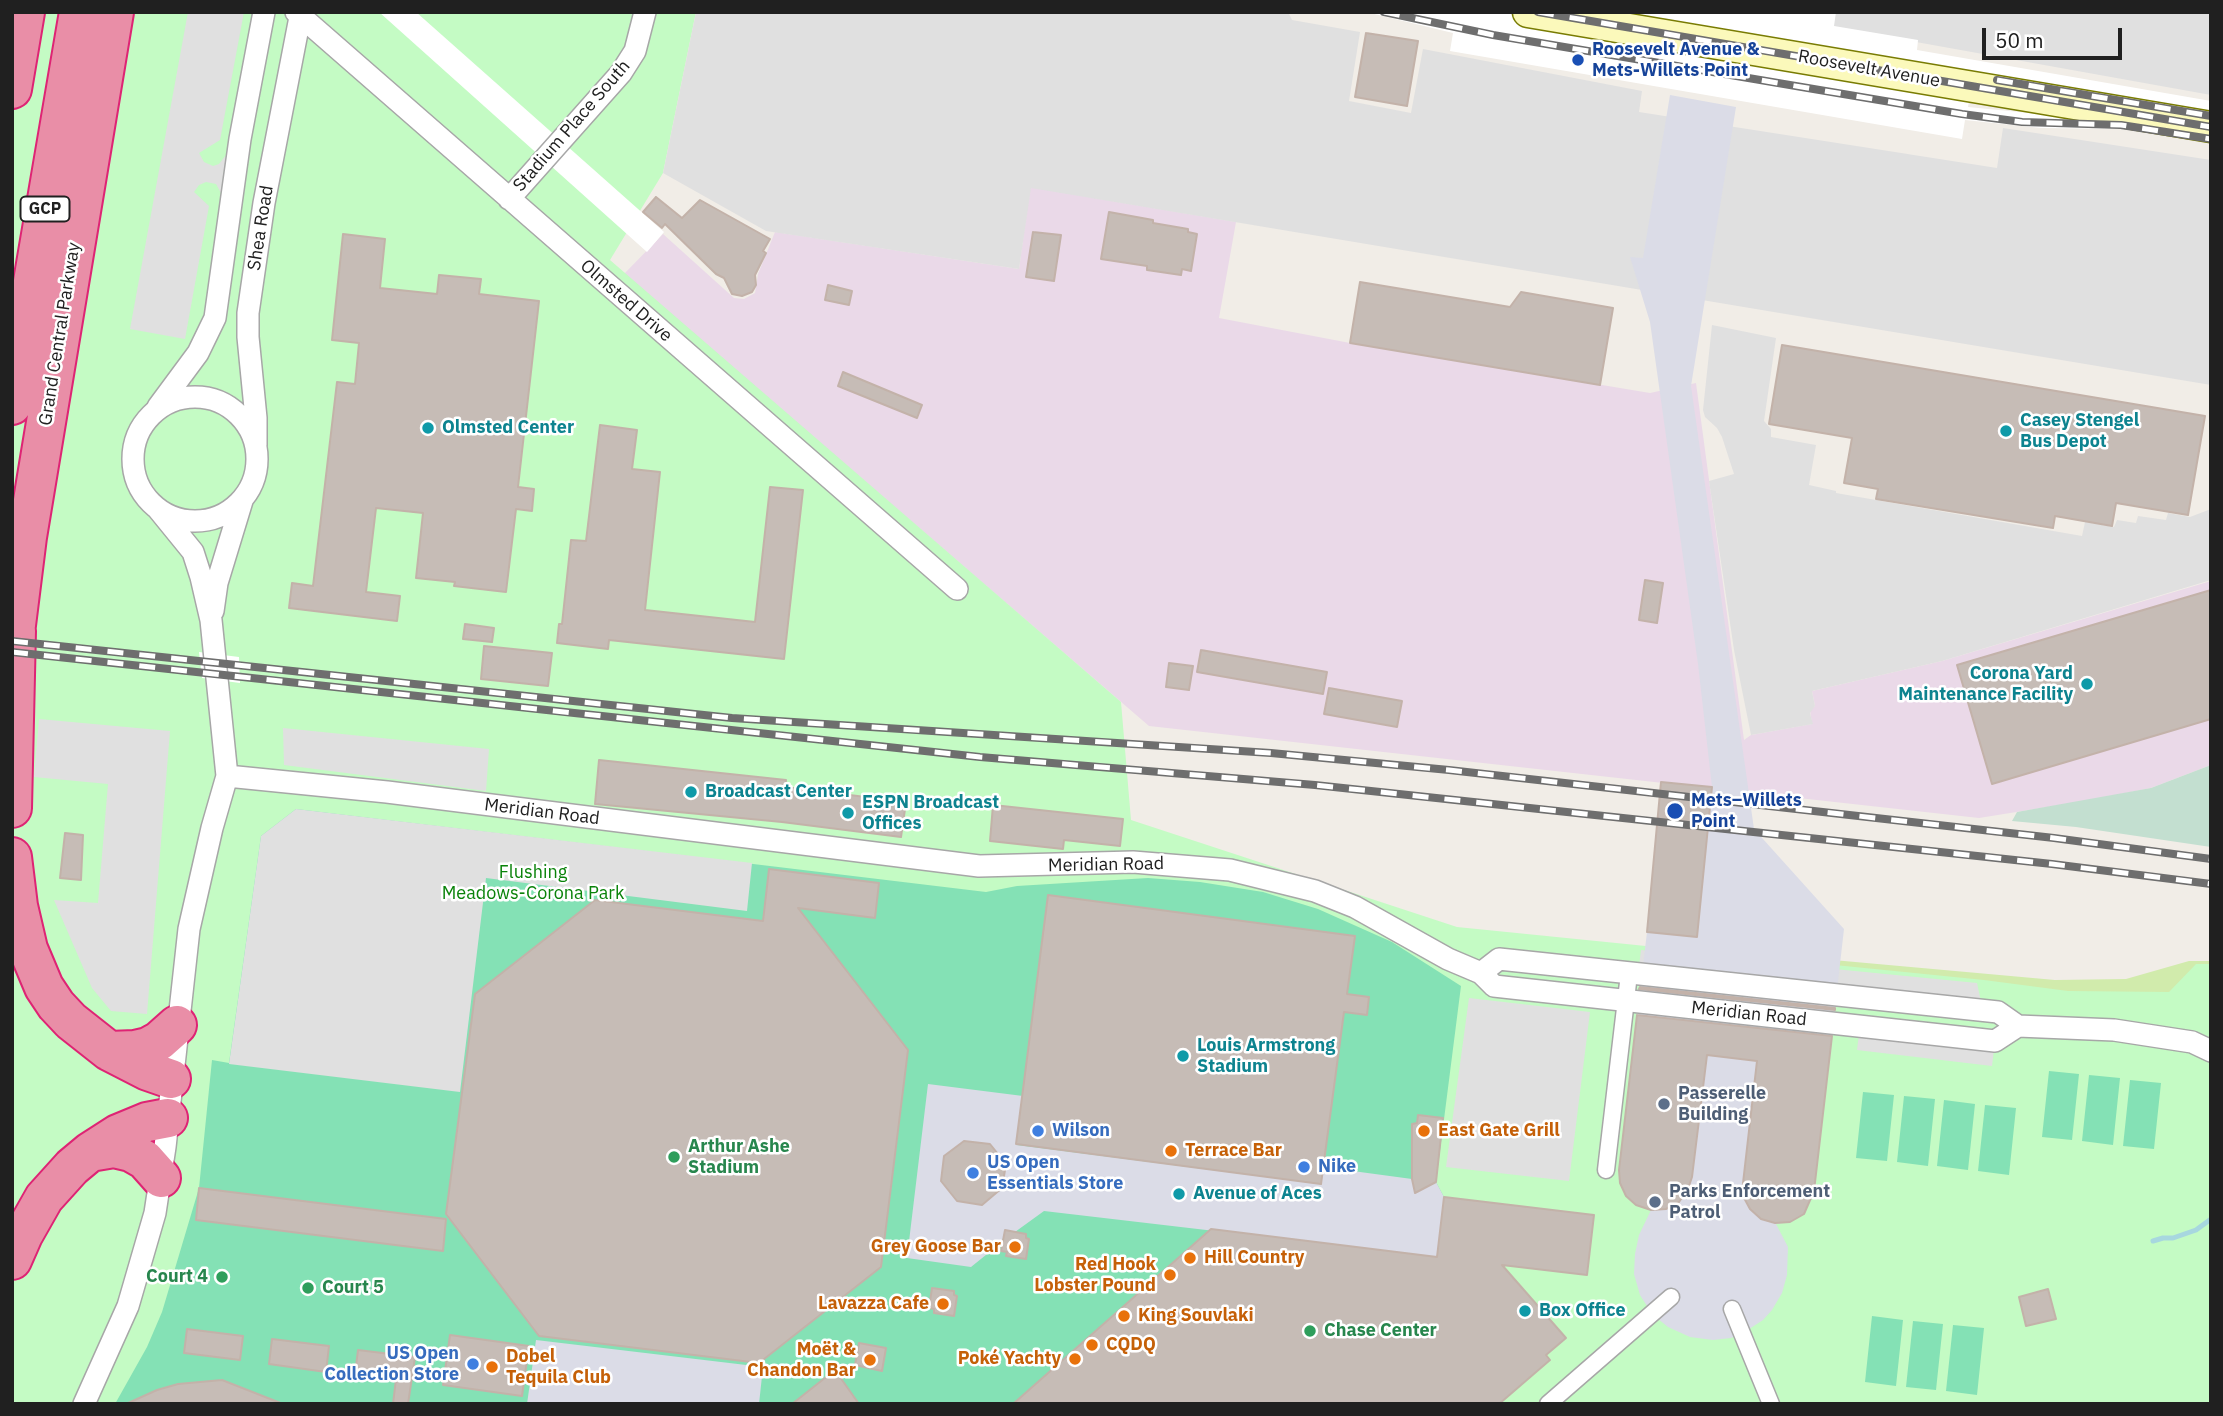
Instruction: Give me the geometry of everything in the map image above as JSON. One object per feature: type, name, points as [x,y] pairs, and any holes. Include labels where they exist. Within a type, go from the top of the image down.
[{"type":"highway","points":[[12,89],[25,12]]},
{"type":"highway","name":"Grand Central Parkway","points":[[12,405],[79,12]]},
{"type":"highway","name":"Grand Central Parkway","points":[[12,808],[14,639],[31,512],[114,12]]},
{"type":"highway","points":[[12,858],[22,928],[36,969],[57,1005],[71,1021],[108,1051],[171,1079]]},
{"type":"highway","points":[[108,1051],[148,1047],[177,1025]]},
{"type":"highway","points":[[12,1260],[44,1198],[57,1181],[90,1152],[131,1129],[168,1118]]},
{"type":"highway","points":[[90,1152],[114,1148],[131,1152],[145,1160],[161,1178]]},
{"type":"main road","name":"Roosevelt Avenue","points":[[1528,12],[2211,127]]},
{"type":"street","name":"Shea Road","points":[[158,407],[198,353],[215,317],[240,139],[264,12]]},
{"type":"street","name":"Stadium Place South","points":[[509,199],[621,73],[635,51],[645,12]]},
{"type":"street","name":"Shea Road","points":[[256,445],[248,313],[266,192],[299,13]]},
{"type":"street","name":"Olmsted Drive","points":[[299,13],[957,589]]},
{"type":"street","points":[[84,1404],[139,1274],[161,1178],[189,929],[227,776],[211,620],[201,577],[193,552],[142,491],[137,481],[133,455],[139,431],[158,407],[182,397],[197,396],[219,401],[235,410],[251,431],[256,445],[257,470],[242,501],[217,583],[211,620]]},
{"type":"street","points":[[158,509],[176,518],[197,521],[218,517],[242,501]]},
{"type":"street","name":"Meridian Road","points":[[227,776],[387,792],[979,866],[1133,862],[1230,870],[1315,891],[1355,907],[1448,959],[1481,973],[1494,986],[1995,1041],[2018,1026]]},
{"type":"street","name":"Meridian Road","points":[[1481,973],[1499,960],[1998,1012],[2018,1026],[2113,1030],[2192,1042],[2211,1051]]},
{"type":"street","points":[[1606,1170],[1629,974]]},
{"type":"street","points":[[1548,1404],[1671,1297]]},
{"type":"street","points":[[1732,1309],[1771,1404]]},
{"type":"shaded area","points":[[188,12],[244,12],[220,140],[199,153],[204,162],[213,166],[219,164],[226,155],[221,193],[216,184],[206,182],[199,185],[194,192],[209,206],[185,339],[130,329]]},
{"type":"shaded area","points":[[696,12],[1288,12],[1292,20],[1360,32],[1349,101],[1411,113],[1423,49],[1642,91],[1639,112],[1997,168],[2003,128],[2211,160],[2211,385],[1031,188],[1019,269],[766,231],[663,173]]},
{"type":"shaded area","points":[[1789,12],[2211,12],[2211,95],[1788,19]]},
{"type":"shaded area","points":[[1670,95],[1736,107],[1691,386],[1754,829],[1844,929],[1814,1191],[1804,1214],[1790,1222],[1776,1224],[1788,1247],[1787,1275],[1782,1293],[1763,1320],[1731,1338],[1713,1340],[1690,1337],[1668,1327],[1652,1314],[1640,1295],[1634,1274],[1635,1254],[1639,1235],[1651,1210],[1636,1205],[1626,1196],[1619,1170],[1647,932],[1697,936],[1712,787],[1698,664],[1650,322],[1630,257],[1643,258]]},
{"type":"shaded area","points":[[1030,187],[1236,222],[1219,318],[1350,343],[1650,393],[1696,383],[1744,740],[1751,735],[1812,724],[1810,710],[1815,706],[1812,691],[1942,661],[2211,581],[2211,765],[2151,788],[1979,818],[1149,726],[624,274],[663,234],[734,298],[744,299],[755,293],[758,274],[775,232],[1019,269]]},
{"type":"shaded area","points":[[1712,325],[1776,338],[1764,421],[1771,429],[1771,437],[1816,445],[1809,485],[1836,493],[2082,536],[2085,522],[2114,527],[2117,520],[2136,523],[2138,516],[2166,520],[2168,513],[2190,517],[2211,509],[2211,580],[1942,661],[1812,691],[1815,706],[1810,713],[1813,724],[1751,735],[1734,650],[1709,481],[1734,474],[1722,437],[1705,417],[1703,410]]},
{"type":"shaded area","points":[[39,719],[170,731],[147,1014],[111,1011],[92,988],[54,900],[98,903],[108,784],[34,777]]},
{"type":"shaded area","points":[[283,728],[489,749],[486,791],[284,765]]},
{"type":"shaded area","points":[[296,809],[752,863],[747,911],[486,878],[460,1092],[229,1064],[261,836]]},
{"type":"shaded area","points":[[1641,950],[1977,983],[1983,1011],[1638,974]]},
{"type":"shaded area","points":[[1469,998],[1590,1012],[1569,1181],[1446,1167]]},
{"type":"shaded area","points":[[1860,1026],[1995,1041],[1992,1066],[1857,1050]]},
{"type":"shaded area","points":[[928,1084],[1023,1096],[1017,1145],[1321,1184],[1323,1167],[1412,1179],[1415,1193],[1436,1182],[1444,1197],[1437,1257],[1044,1211],[1015,1232],[1005,1230],[1002,1242],[971,1267],[907,1258]],"holes":[[[964,1141],[990,1144],[1006,1164],[1002,1188],[981,1204],[957,1201],[941,1181],[944,1157]]]},
{"type":"shaded area","points":[[536,1340],[763,1367],[759,1404],[527,1404]]},
{"type":"green space","name":"Flushing Meadows-Corona Park","points":[[12,12],[696,12],[663,173],[610,260],[1121,702],[1131,820],[1457,927],[1984,980],[2068,991],[2169,992],[2196,964],[2211,964],[2211,1404],[12,1404]]},
{"type":"green space","points":[[2211,765],[2211,847],[2076,827],[2012,821],[2017,812],[2151,788]]},
{"type":"green space","points":[[296,809],[986,892],[1017,886],[1148,878],[1200,882],[1263,892],[1318,909],[1392,942],[1461,986],[1436,1182],[1444,1197],[1437,1256],[1463,1260],[1550,1360],[1499,1404],[115,1404],[147,1347],[162,1312],[199,1188],[212,1060],[229,1063],[261,836]]},
{"type":"green space","points":[[1833,960],[2055,980],[2126,979],[2189,961],[2211,961],[2211,1039],[1833,967]]},
{"type":"green space","points":[[2049,1071],[2079,1074],[2072,1140],[2042,1137]]},
{"type":"green space","points":[[2089,1075],[2120,1078],[2113,1145],[2082,1141]]},
{"type":"green space","points":[[2130,1080],[2161,1083],[2154,1149],[2123,1146]]},
{"type":"green space","points":[[1863,1092],[1894,1095],[1887,1161],[1856,1158]]},
{"type":"green space","points":[[1904,1096],[1935,1099],[1928,1166],[1897,1162]]},
{"type":"green space","points":[[1944,1100],[1975,1104],[1968,1170],[1937,1166]]},
{"type":"green space","points":[[1985,1105],[2016,1108],[2009,1175],[1978,1171]]},
{"type":"green space","points":[[1872,1316],[1903,1320],[1896,1386],[1865,1382]]},
{"type":"green space","points":[[1913,1321],[1943,1324],[1936,1390],[1906,1387]]},
{"type":"green space","points":[[1953,1325],[1984,1328],[1977,1395],[1946,1391]]},
{"type":"pier","points":[[379,12],[416,12],[664,232],[647,252]]},
{"type":"pier","points":[[1366,12],[1836,12],[1834,26],[1918,40],[1917,50],[2211,101],[2211,141],[2142,129],[2041,128],[1965,120],[1962,139],[1450,51],[1453,33]],"holes":[[[1970,95],[2049,115],[1968,107]]]},
{"type":"pier","points":[[199,652],[239,657],[240,683],[202,678]]},
{"type":"building","points":[[1366,33],[1418,41],[1407,106],[1355,97]]},
{"type":"building","points":[[656,197],[682,218],[700,200],[770,239],[763,251],[766,253],[755,275],[756,285],[752,292],[742,296],[732,294],[724,278],[716,274],[665,224],[662,228],[643,212]]},
{"type":"building","points":[[1109,212],[1153,220],[1153,223],[1188,229],[1188,232],[1197,234],[1191,271],[1182,269],[1181,275],[1147,270],[1147,266],[1101,259]]},
{"type":"building","points":[[1033,232],[1061,235],[1054,281],[1026,277]]},
{"type":"building","name":"Olmsted Center","points":[[343,234],[385,239],[380,288],[437,294],[439,275],[481,279],[479,294],[539,301],[518,487],[534,489],[532,511],[516,509],[506,592],[416,578],[423,513],[376,508],[366,592],[400,596],[397,621],[289,608],[292,583],[313,586],[337,382],[355,384],[359,343],[332,340]]},
{"type":"building","points":[[1360,282],[1510,307],[1521,292],[1613,308],[1600,385],[1350,343]]},
{"type":"building","points":[[828,285],[852,291],[849,305],[825,300]]},
{"type":"building","name":"Casey Stengel Bus Depot","points":[[1782,345],[2205,416],[2188,515],[2116,503],[2112,526],[2055,516],[2053,528],[1876,499],[1878,489],[1844,483],[1852,438],[1769,424]]},
{"type":"building","points":[[843,372],[922,405],[917,418],[838,386]]},
{"type":"building","points":[[600,425],[637,430],[632,469],[660,472],[645,610],[755,622],[770,487],[803,490],[784,659],[609,640],[608,649],[557,643],[559,624],[562,624],[571,540],[586,541]]},
{"type":"building","points":[[1645,580],[1663,583],[1657,623],[1639,620]]},
{"type":"building","name":"Corona Yard Maintenance Facility","points":[[2211,590],[2211,719],[1992,784],[1957,665]]},
{"type":"building","points":[[465,624],[494,628],[492,642],[463,639]]},
{"type":"building","points":[[484,646],[552,653],[548,686],[481,679]]},
{"type":"building","points":[[1201,650],[1327,672],[1323,694],[1197,672]]},
{"type":"building","points":[[1169,663],[1193,666],[1189,690],[1166,687]]},
{"type":"building","points":[[1329,688],[1402,701],[1397,727],[1324,714]]},
{"type":"building","name":"Broadcast Center","points":[[599,760],[786,780],[785,787],[906,802],[901,837],[782,822],[595,804]]},
{"type":"building","points":[[1661,782],[1712,787],[1697,937],[1647,932]]},
{"type":"building","points":[[993,805],[1123,819],[1120,846],[1064,840],[1063,849],[990,841]]},
{"type":"building","points":[[65,833],[83,835],[81,880],[60,878]]},
{"type":"building","name":"Arthur Ashe Stadium","points":[[769,869],[879,883],[875,918],[798,908],[908,1050],[881,1267],[759,1363],[539,1336],[446,1214],[475,994],[595,900],[763,921]]},
{"type":"building","name":"Louis Armstrong Stadium","points":[[1048,895],[1355,936],[1347,994],[1369,997],[1367,1015],[1344,1012],[1321,1184],[1016,1144]]},
{"type":"building","points":[[1639,989],[1835,1008],[1835,1010]]},
{"type":"building","name":"Passerelle Building","points":[[1637,1015],[1832,1036],[1814,1191],[1804,1214],[1790,1222],[1775,1223],[1761,1219],[1750,1209],[1743,1196],[1743,1183],[1757,1061],[1707,1055],[1692,1177],[1688,1189],[1679,1202],[1666,1209],[1651,1210],[1636,1205],[1626,1196],[1620,1183],[1619,1170]]},
{"type":"building","points":[[1418,1115],[1443,1118],[1436,1182],[1415,1193],[1412,1179],[1412,1124],[1417,1123]]},
{"type":"building","name":"US Open Essentials Store","points":[[964,1141],[990,1144],[1006,1164],[1002,1188],[982,1205],[957,1201],[941,1181],[944,1156]]},
{"type":"building","points":[[199,1188],[446,1219],[443,1251],[196,1220]]},
{"type":"building","name":"Chase Center","points":[[1444,1197],[1594,1215],[1587,1275],[1502,1265],[1566,1338],[1546,1355],[1550,1360],[1499,1404],[1013,1404],[1211,1229],[1437,1257]]},
{"type":"building","name":"Grey Goose Bar","points":[[1005,1230],[1026,1234],[1029,1239],[1026,1259],[1006,1256],[1007,1252],[1001,1251]]},
{"type":"building","name":"Lavazza Cafe","points":[[932,1288],[954,1291],[957,1296],[954,1316],[934,1313],[934,1309],[929,1308]]},
{"type":"building","points":[[2048,1289],[2056,1319],[2026,1326],[2019,1297]]},
{"type":"building","points":[[187,1329],[243,1336],[240,1360],[184,1353]]},
{"type":"building","points":[[450,1335],[529,1346],[522,1396],[443,1385]]},
{"type":"building","points":[[272,1339],[329,1346],[326,1372],[269,1364]]},
{"type":"building","name":"Moët & Chandon Bar","points":[[859,1343],[886,1348],[882,1371],[855,1365]]},
{"type":"building","points":[[358,1350],[415,1357],[408,1404],[393,1404],[396,1379],[355,1374]]},
{"type":"building","points":[[835,1370],[859,1404],[792,1404]]},
{"type":"building","points":[[222,1380],[283,1404],[126,1404],[178,1384]]},
{"type":"waterway","points":[[2153,1241],[2196,1230],[2211,1219]]},
{"type":"railway","points":[[1384,12],[1493,35],[1962,114],[2022,122],[2121,125],[2211,139]]},
{"type":"railway","points":[[1538,12],[2211,127]]},
{"type":"railway","points":[[1997,80],[2211,116]]},
{"type":"railway","points":[[12,641],[732,718],[1271,753],[1449,770],[2054,838],[2211,859]]},
{"type":"railway","points":[[12,652],[980,757],[1315,785],[2052,864],[2211,884]]},
{"type":"place","name":"Roosevelt Avenue & Mets-Willets Point","points":[[1578,60]]},
{"type":"place","name":"Olmsted Center","points":[[428,428]]},
{"type":"place","name":"Casey Stengel Bus Depot","points":[[2006,431]]},
{"type":"place","name":"Corona Yard Maintenance Facility","points":[[2087,684]]},
{"type":"place","name":"Broadcast Center","points":[[691,792]]},
{"type":"place","name":"Mets–Willets Point","points":[[1675,811]]},
{"type":"place","name":"ESPN Broadcast Offices","points":[[848,813]]},
{"type":"place","name":"Louis Armstrong Stadium","points":[[1183,1056]]},
{"type":"place","name":"Passerelle Building","points":[[1664,1104]]},
{"type":"place","name":"Wilson","points":[[1038,1131]]},
{"type":"place","name":"East Gate Grill","points":[[1424,1131]]},
{"type":"place","name":"Terrace Bar","points":[[1171,1151]]},
{"type":"place","name":"Arthur Ashe Stadium","points":[[674,1157]]},
{"type":"place","name":"Nike","points":[[1304,1167]]},
{"type":"place","name":"US Open Essentials Store","points":[[973,1173]]},
{"type":"place","name":"Avenue of Aces","points":[[1179,1194]]},
{"type":"place","name":"Parks Enforcement Patrol","points":[[1655,1202]]},
{"type":"place","name":"Grey Goose Bar","points":[[1015,1247]]},
{"type":"place","name":"Hill Country","points":[[1190,1258]]},
{"type":"place","name":"Red Hook Lobster Pound","points":[[1170,1275]]},
{"type":"place","name":"Court 4","points":[[222,1277]]},
{"type":"place","name":"Court 5","points":[[308,1288]]},
{"type":"place","name":"Lavazza Cafe","points":[[943,1304]]},
{"type":"place","name":"Box Office","points":[[1525,1311]]},
{"type":"place","name":"King Souvlaki","points":[[1124,1316]]},
{"type":"place","name":"Chase Center","points":[[1310,1331]]},
{"type":"place","name":"CQDQ","points":[[1092,1345]]},
{"type":"place","name":"Poké Yachty","points":[[1075,1359]]},
{"type":"place","name":"Moët & Chandon Bar","points":[[870,1360]]},
{"type":"place","name":"US Open Collection Store","points":[[473,1364]]},
{"type":"place","name":"Dobel Tequila Club","points":[[492,1367]]}]
